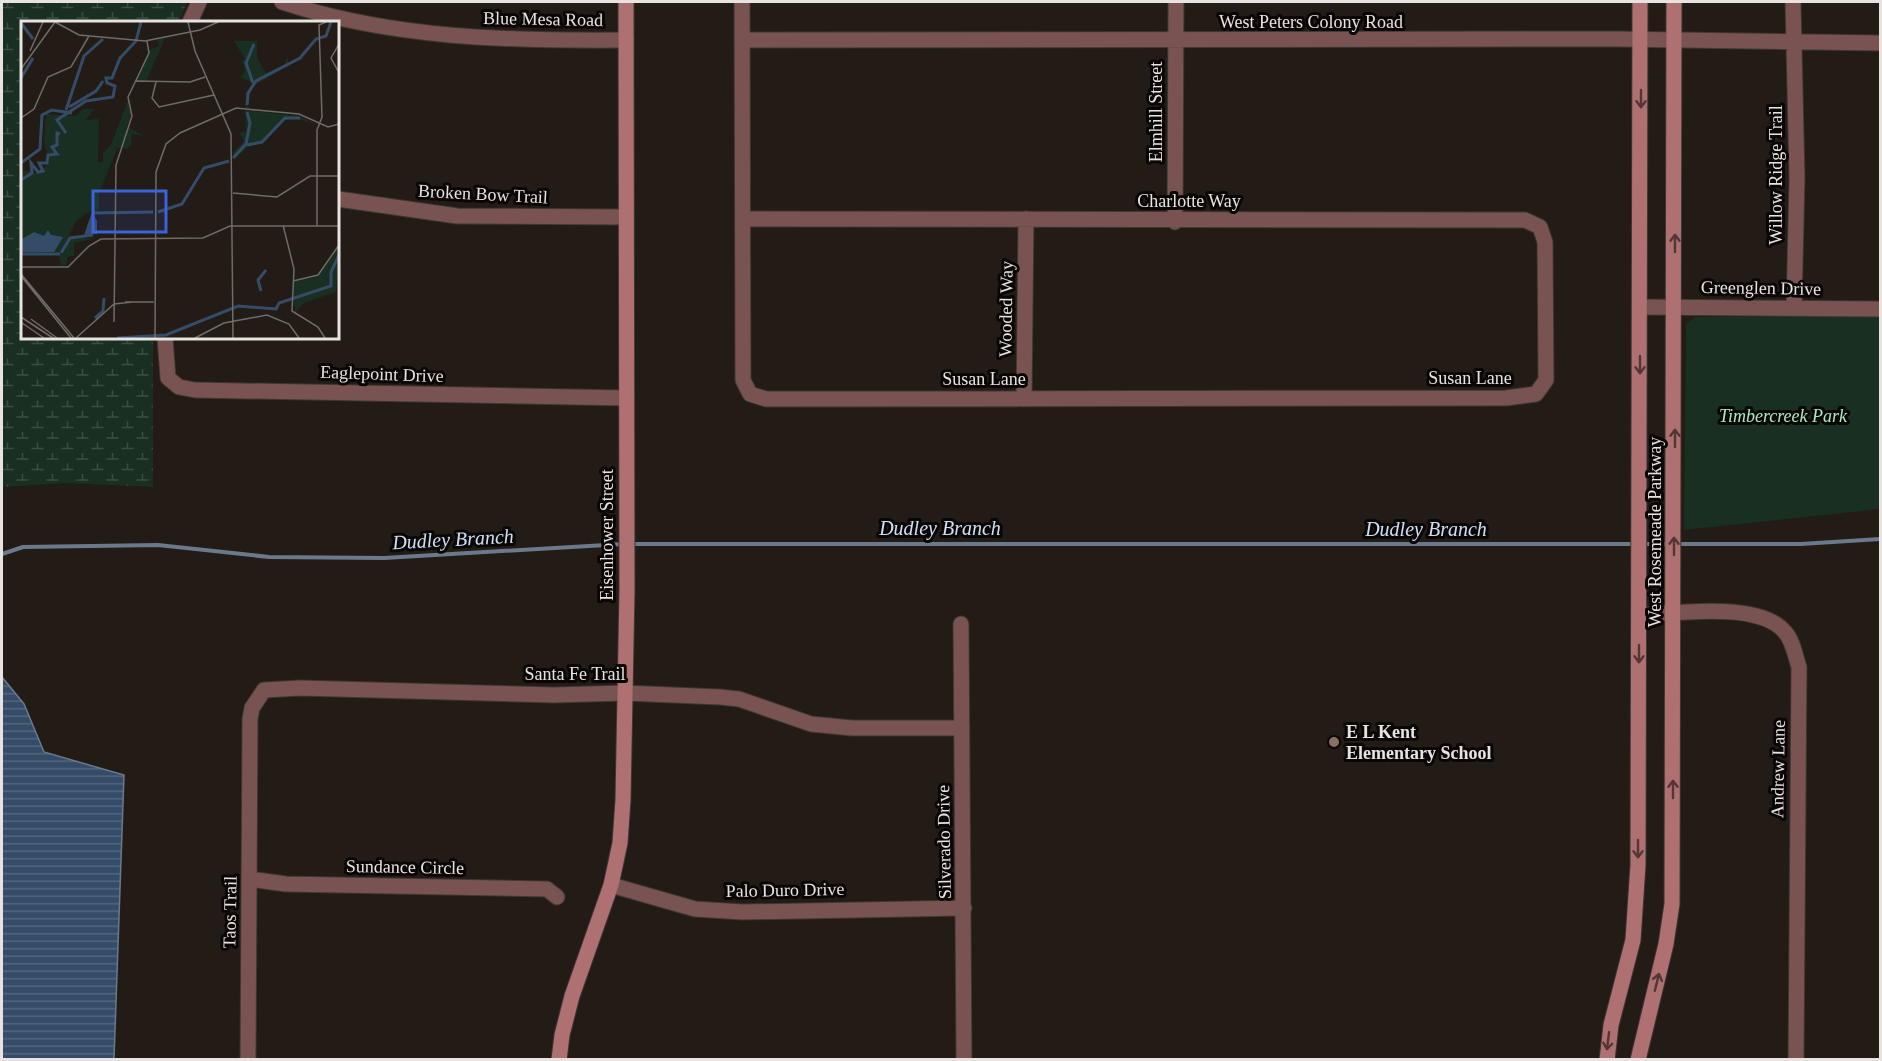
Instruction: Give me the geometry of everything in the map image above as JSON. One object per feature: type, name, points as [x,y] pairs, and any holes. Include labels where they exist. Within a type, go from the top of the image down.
[{"type":"main road","name":"Eisenhower Street","points":[[559,1059],[562,1035],[572,996],[611,885],[620,843],[623,800],[627,590],[626,2]]},
{"type":"main road","name":"West Rosemeade Parkway","points":[[1607,1059],[1611,1025],[1633,940],[1638,885],[1640,2]]},
{"type":"main road","name":"West Rosemeade Parkway","points":[[1638,1059],[1666,944],[1672,904],[1675,497],[1674,2]]},
{"type":"street","points":[[190,21],[199,2]]},
{"type":"street","name":"Blue Mesa Road","points":[[282,2],[408,31],[518,39],[626,40]]},
{"type":"street","name":"Susan Lane","points":[[742,2],[742,380],[750,394],[766,399],[1525,397],[1536,394],[1545,380],[1545,320]]},
{"type":"street","name":"Elmhill Street","points":[[1175,222],[1176,2]]},
{"type":"street","name":"Willow Ridge Trail","points":[[1793,2],[1797,178],[1794,308]]},
{"type":"street","name":"West Peters Colony Road","points":[[742,40],[1641,40],[1881,43]]},
{"type":"street","name":"Broken Bow Trail","points":[[339,199],[457,216],[626,217]]},
{"type":"street","name":"Charlotte Way","points":[[743,219],[1026,219],[1175,222],[1525,220],[1540,227],[1545,242],[1545,320]]},
{"type":"street","name":"Wooded Way","points":[[1024,399],[1026,219]]},
{"type":"street","name":"Greenglen Drive","points":[[1640,307],[1881,309]]},
{"type":"street","name":"Eaglepoint Drive","points":[[165,344],[168,378],[179,387],[195,390],[626,398]]},
{"type":"street","name":"Andrew Lane","points":[[1640,615],[1738,613],[1761,616],[1785,631],[1794,651],[1798,667],[1796,1059]]},
{"type":"street","name":"Silverado Drive","points":[[961,624],[964,1059]]},
{"type":"street","name":"Santa Fe Trail","points":[[250,766],[252,708],[264,690],[300,688],[554,695],[625,693],[739,699],[811,724],[842,727],[962,728]]},
{"type":"street","name":"Taos Trail","points":[[248,1059],[250,766]]},
{"type":"street","name":"Sundance Circle","points":[[250,879],[264,883],[547,889],[557,897]]},
{"type":"street","name":"Palo Duro Drive","points":[[611,885],[695,909],[742,912],[964,908]]},
{"type":"green space","points":[[2,2],[187,2],[179,21],[21,21],[21,339],[153,339],[153,487],[66,483],[2,487]]},
{"type":"green space","name":"Timbercreek Park","points":[[1695,317],[1880,317],[1880,509],[1684,530],[1686,324]]},
{"type":"water","points":[[2,677],[24,704],[44,752],[124,775],[114,1059],[2,1059]]},
{"type":"waterway","name":"Dudley Branch","points":[[1677,544],[1801,544],[1880,539]]},
{"type":"waterway","name":"Dudley Branch","points":[[2,554],[23,547],[158,545],[269,557],[384,558],[623,544]]},
{"type":"waterway","name":"Dudley Branch","points":[[630,544],[1634,544]]},
{"type":"waterway","name":"Dudley Branch","points":[[1641,544],[1670,544]]},
{"type":"place","name":"E L Kent Elementary School","points":[[1334,742]]}]
